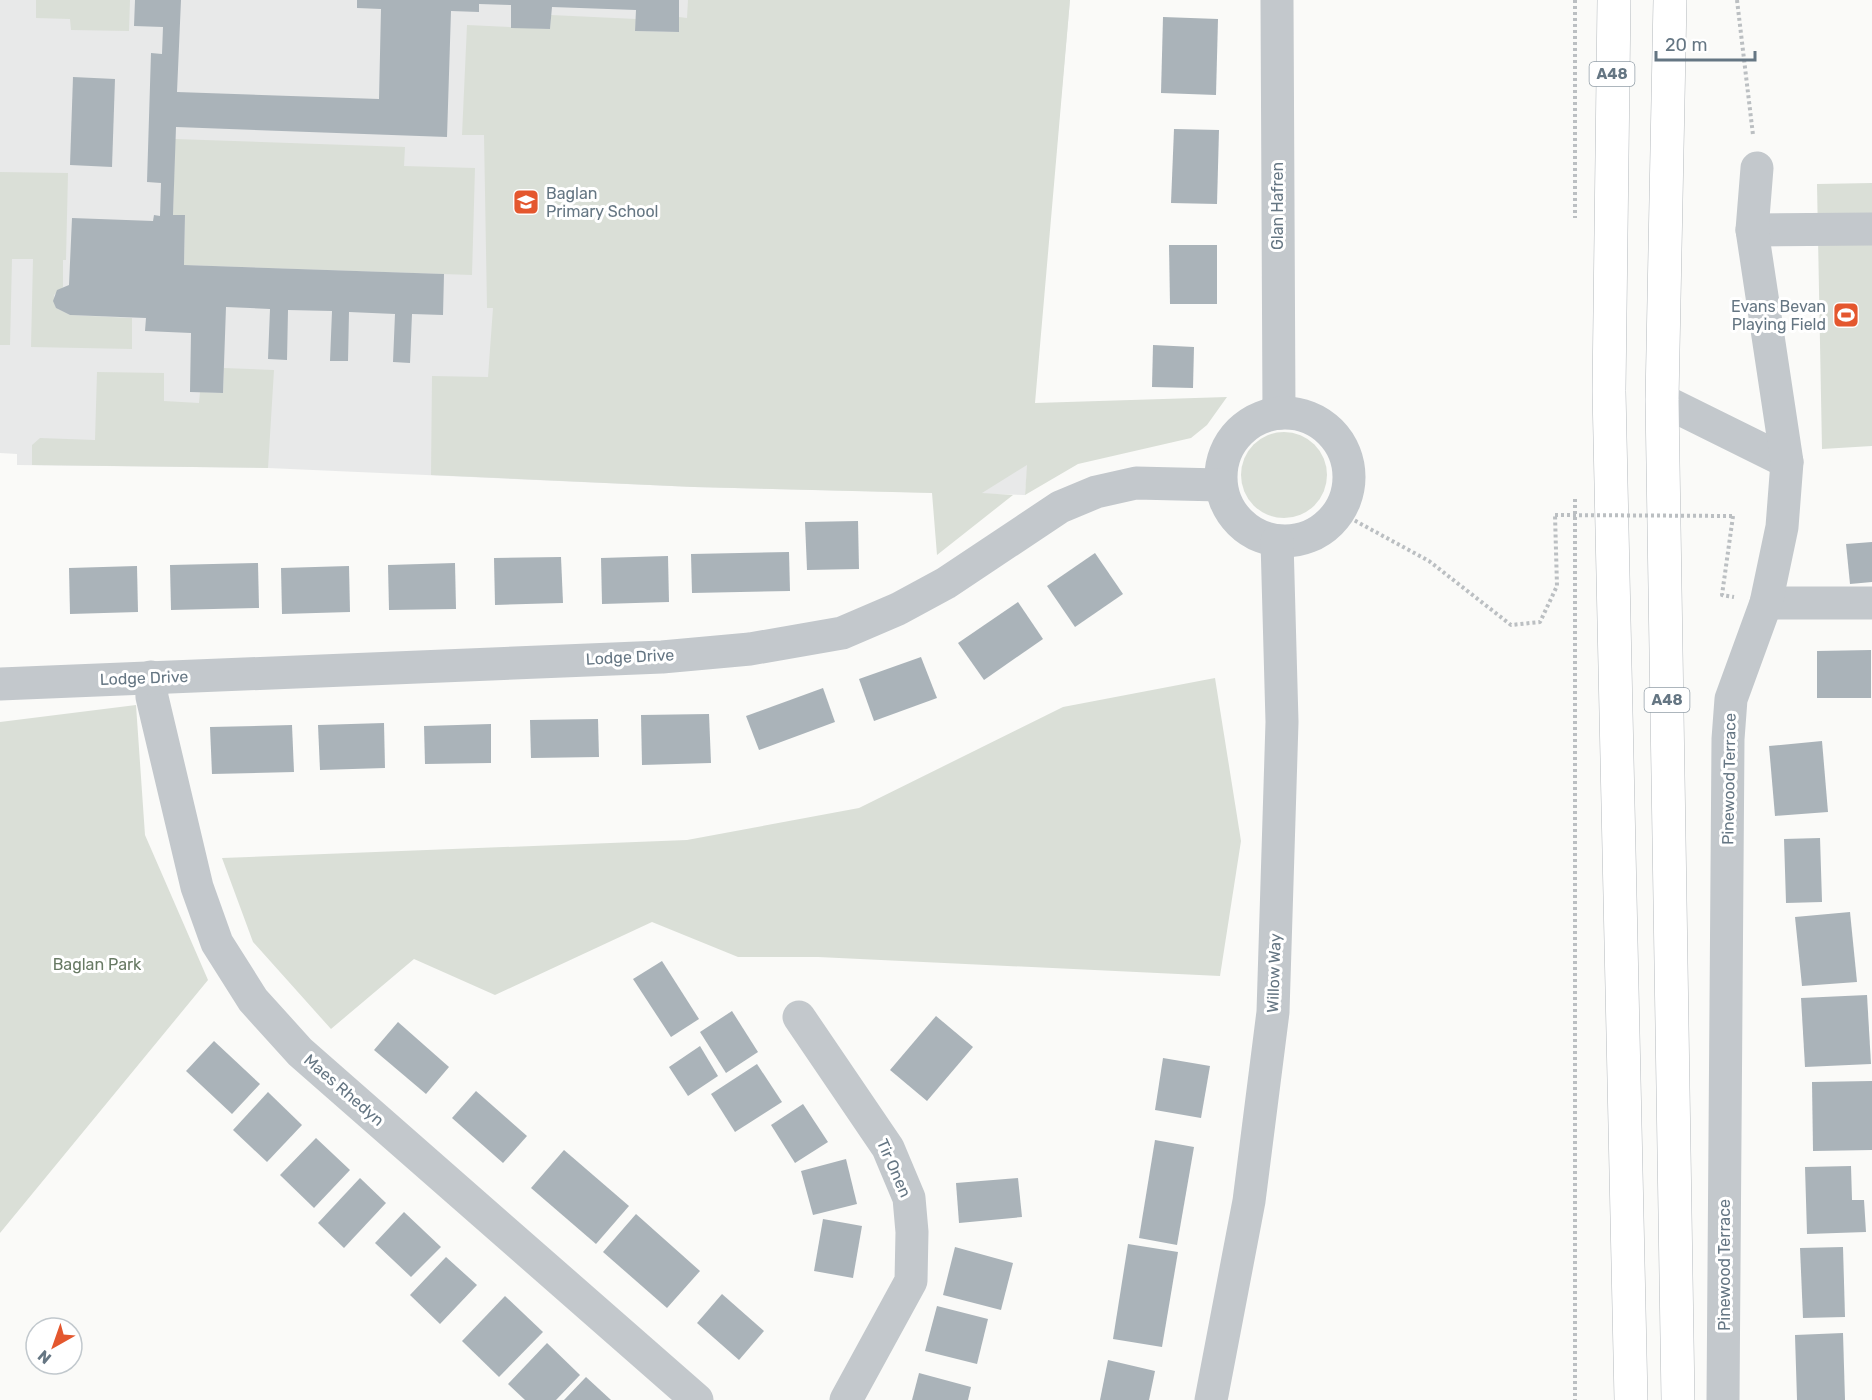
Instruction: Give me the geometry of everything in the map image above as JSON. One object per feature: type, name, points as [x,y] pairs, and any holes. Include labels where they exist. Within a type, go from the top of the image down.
[{"type":"main road","name":"A48","points":[[1614,0],[1609,391],[1631,1400]]},
{"type":"main road","name":"A48","points":[[1670,0],[1662,400],[1678,1400]]},
{"type":"street","name":"Glan Hafren","points":[[1276,0],[1279,412]]},
{"type":"street","name":"Pinewood Terrace","points":[[1723,1400],[1728,740],[1731,699],[1766,603],[1782,527],[1787,462],[1752,230],[1757,168]]},
{"type":"street","points":[[1752,230],[1872,229]]},
{"type":"street","points":[[1662,400],[1787,462]]},
{"type":"street","points":[[1279,412],[1299,414],[1318,422],[1334,435],[1344,453],[1349,472],[1347,493],[1339,512],[1328,525],[1299,540],[1277,541],[1257,535],[1239,522],[1227,505],[1220,485],[1221,464],[1228,445],[1241,429],[1259,417],[1279,412]]},
{"type":"street","name":"Lodge Drive","points":[[0,684],[663,657],[750,649],[842,633],[898,609],[946,584],[1060,507],[1096,492],[1136,483],[1220,485]]},
{"type":"street","name":"Willow Way","points":[[1211,1400],[1249,1201],[1273,1012],[1282,722],[1277,541]]},
{"type":"street","points":[[1766,603],[1872,603]]},
{"type":"street","name":"Maes Rhedyn","points":[[151,677],[152,697],[197,887],[218,943],[253,1000],[300,1052],[697,1400]]},
{"type":"street","name":"Tir Onen","points":[[799,1017],[888,1148],[909,1198],[912,1232],[911,1281],[846,1400]]},
{"type":"path","points":[[1575,0],[1575,227]]},
{"type":"path","points":[[1737,0],[1757,168]]},
{"type":"path","points":[[1575,491],[1575,1400]]},
{"type":"path","points":[[1339,512],[1429,561],[1512,625],[1540,622],[1557,586],[1555,515],[1733,516],[1722,595]]},
{"type":"shaded area","name":"Baglan Primary School","points":[[0,0],[1070,0],[1025,495],[694,487],[268,468],[17,465],[17,454],[0,453]]},
{"type":"green space","points":[[36,0],[130,0],[129,31],[71,30],[70,19],[36,18]]},
{"type":"green space","points":[[688,0],[1070,0],[1035,403],[1227,397],[1207,425],[1191,438],[1078,464],[1025,495],[1027,465],[982,493],[1013,495],[937,555],[932,493],[694,487],[431,475],[432,376],[488,377],[493,308],[487,308],[484,135],[462,135],[467,25],[550,29],[551,15],[636,19],[635,31],[678,32],[679,17],[687,18]]},
{"type":"green space","points":[[175,139],[405,147],[404,166],[475,168],[472,275],[184,265],[185,215],[173,215]]},
{"type":"green space","points":[[0,172],[68,173],[66,260],[63,260],[63,287],[54,295],[56,308],[70,315],[132,318],[132,349],[31,347],[33,259],[12,259],[10,345],[0,345]]},
{"type":"green space","name":"Evans Bevan Playing Field","points":[[1872,183],[1872,446],[1822,449],[1817,184]]},
{"type":"green space","points":[[224,368],[274,370],[268,468],[32,465],[32,445],[40,438],[95,440],[97,372],[164,373],[164,401],[199,403],[200,392],[223,393]]},
{"type":"green space","points":[[1284,432],[1301,435],[1315,444],[1324,458],[1327,475],[1324,492],[1315,506],[1301,515],[1284,518],[1267,515],[1253,506],[1244,492],[1241,475],[1244,458],[1253,444],[1267,435]]},
{"type":"green space","points":[[1215,678],[1241,841],[1220,976],[818,957],[738,957],[652,922],[495,995],[414,959],[331,1029],[253,942],[222,858],[687,840],[859,808],[1063,707]]},
{"type":"green space","name":"Baglan Park","points":[[136,705],[145,835],[208,980],[0,1233],[0,722]]},
{"type":"building","points":[[135,0],[181,0],[177,92],[379,99],[381,9],[357,8],[357,0],[679,0],[679,32],[635,31],[636,10],[552,7],[550,29],[511,28],[511,5],[479,4],[479,12],[451,11],[447,137],[176,127],[173,215],[185,215],[184,265],[444,274],[443,315],[412,314],[410,363],[393,362],[395,314],[349,312],[348,361],[330,361],[332,311],[288,310],[287,360],[268,359],[270,309],[226,307],[223,393],[190,392],[191,333],[145,331],[146,318],[70,315],[56,308],[53,301],[57,290],[69,285],[72,218],[153,221],[154,215],[160,216],[161,183],[147,182],[151,53],[162,54],[163,27],[134,26]]},
{"type":"building","points":[[1163,17],[1218,19],[1216,95],[1161,93]]},
{"type":"building","points":[[73,77],[115,79],[112,167],[70,165]]},
{"type":"building","points":[[1174,129],[1219,130],[1217,204],[1171,203]]},
{"type":"building","points":[[1169,245],[1217,245],[1217,304],[1170,304]]},
{"type":"building","points":[[1153,345],[1194,347],[1193,388],[1152,387]]},
{"type":"building","points":[[858,521],[859,569],[807,570],[805,522]]},
{"type":"building","points":[[1872,542],[1872,582],[1850,584],[1846,544]]},
{"type":"building","points":[[789,552],[790,591],[692,593],[691,554]]},
{"type":"building","points":[[1095,553],[1123,594],[1075,627],[1047,586]]},
{"type":"building","points":[[668,556],[669,602],[602,604],[601,558]]},
{"type":"building","points":[[561,557],[563,603],[495,605],[494,558]]},
{"type":"building","points":[[258,563],[259,608],[171,610],[170,565]]},
{"type":"building","points":[[455,563],[456,609],[389,610],[388,565]]},
{"type":"building","points":[[137,566],[138,612],[70,614],[69,568]]},
{"type":"building","points":[[349,566],[350,612],[282,614],[281,568]]},
{"type":"building","points":[[1018,602],[1043,639],[984,680],[958,643]]},
{"type":"building","points":[[1871,650],[1871,698],[1817,698],[1817,651]]},
{"type":"building","points":[[921,657],[937,698],[874,721],[859,679]]},
{"type":"building","points":[[823,688],[835,722],[759,750],[746,716]]},
{"type":"building","points":[[709,714],[711,763],[642,765],[641,715]]},
{"type":"building","points":[[598,719],[599,757],[531,758],[530,720]]},
{"type":"building","points":[[384,723],[385,768],[320,770],[318,725]]},
{"type":"building","points":[[491,724],[491,763],[425,764],[424,726]]},
{"type":"building","points":[[292,725],[294,772],[212,774],[210,727]]},
{"type":"building","points":[[1822,741],[1828,812],[1775,816],[1769,746]]},
{"type":"building","points":[[1820,838],[1822,902],[1786,903],[1784,839]]},
{"type":"building","points":[[1850,912],[1857,982],[1802,986],[1795,917]]},
{"type":"building","points":[[662,961],[699,1019],[671,1037],[633,979]]},
{"type":"building","points":[[1867,995],[1871,1064],[1805,1067],[1801,998]]},
{"type":"building","points":[[732,1011],[758,1052],[726,1073],[700,1032]]},
{"type":"building","points":[[936,1016],[973,1047],[927,1101],[890,1070]]},
{"type":"building","points":[[398,1022],[449,1067],[426,1094],[374,1050]]},
{"type":"building","points":[[214,1041],[260,1084],[232,1114],[186,1071]]},
{"type":"building","points":[[700,1046],[718,1076],[688,1096],[669,1067]]},
{"type":"building","points":[[1163,1058],[1210,1066],[1201,1118],[1155,1110]]},
{"type":"building","points":[[757,1064],[782,1102],[735,1132],[711,1094]]},
{"type":"building","points":[[1872,1081],[1872,1150],[1813,1151],[1812,1082]]},
{"type":"building","points":[[476,1091],[527,1136],[503,1163],[452,1118]]},
{"type":"building","points":[[268,1092],[302,1125],[267,1162],[233,1130]]},
{"type":"building","points":[[803,1104],[828,1142],[795,1163],[771,1125]]},
{"type":"building","points":[[316,1138],[350,1170],[314,1208],[280,1175]]},
{"type":"building","points":[[1155,1140],[1194,1147],[1177,1245],[1139,1238]]},
{"type":"building","points":[[564,1150],[629,1206],[596,1244],[531,1188]]},
{"type":"building","points":[[846,1159],[857,1204],[813,1215],[801,1171]]},
{"type":"building","points":[[1851,1166],[1852,1200],[1864,1200],[1866,1232],[1807,1234],[1805,1167]]},
{"type":"building","points":[[360,1178],[386,1203],[344,1248],[318,1223]]},
{"type":"building","points":[[1018,1178],[1022,1217],[959,1223],[956,1183]]},
{"type":"building","points":[[404,1212],[441,1247],[411,1277],[375,1243]]},
{"type":"building","points":[[636,1214],[700,1271],[667,1308],[603,1252]]},
{"type":"building","points":[[823,1219],[862,1226],[853,1278],[814,1271]]},
{"type":"building","points":[[1128,1244],[1178,1252],[1162,1347],[1113,1339]]},
{"type":"building","points":[[955,1247],[1013,1263],[1001,1310],[943,1295]]},
{"type":"building","points":[[1843,1247],[1845,1317],[1803,1318],[1800,1248]]},
{"type":"building","points":[[446,1257],[477,1285],[440,1324],[410,1295]]},
{"type":"building","points":[[722,1294],[764,1331],[739,1360],[697,1323]]},
{"type":"building","points":[[505,1296],[543,1332],[499,1377],[462,1341]]},
{"type":"building","points":[[937,1306],[988,1319],[977,1364],[925,1351]]},
{"type":"building","points":[[1843,1333],[1845,1400],[1797,1400],[1795,1335]]},
{"type":"building","points":[[547,1343],[580,1375],[556,1400],[525,1400],[508,1384]]},
{"type":"building","points":[[1108,1360],[1155,1371],[1149,1400],[1100,1400]]},
{"type":"building","points":[[919,1373],[971,1387],[968,1400],[912,1400]]},
{"type":"building","points":[[586,1377],[611,1400],[564,1400]]},
{"type":"place","name":"Baglan Primary School","points":[[526,202]]},
{"type":"place","name":"Evans Bevan Playing Field","points":[[1846,315]]}]
